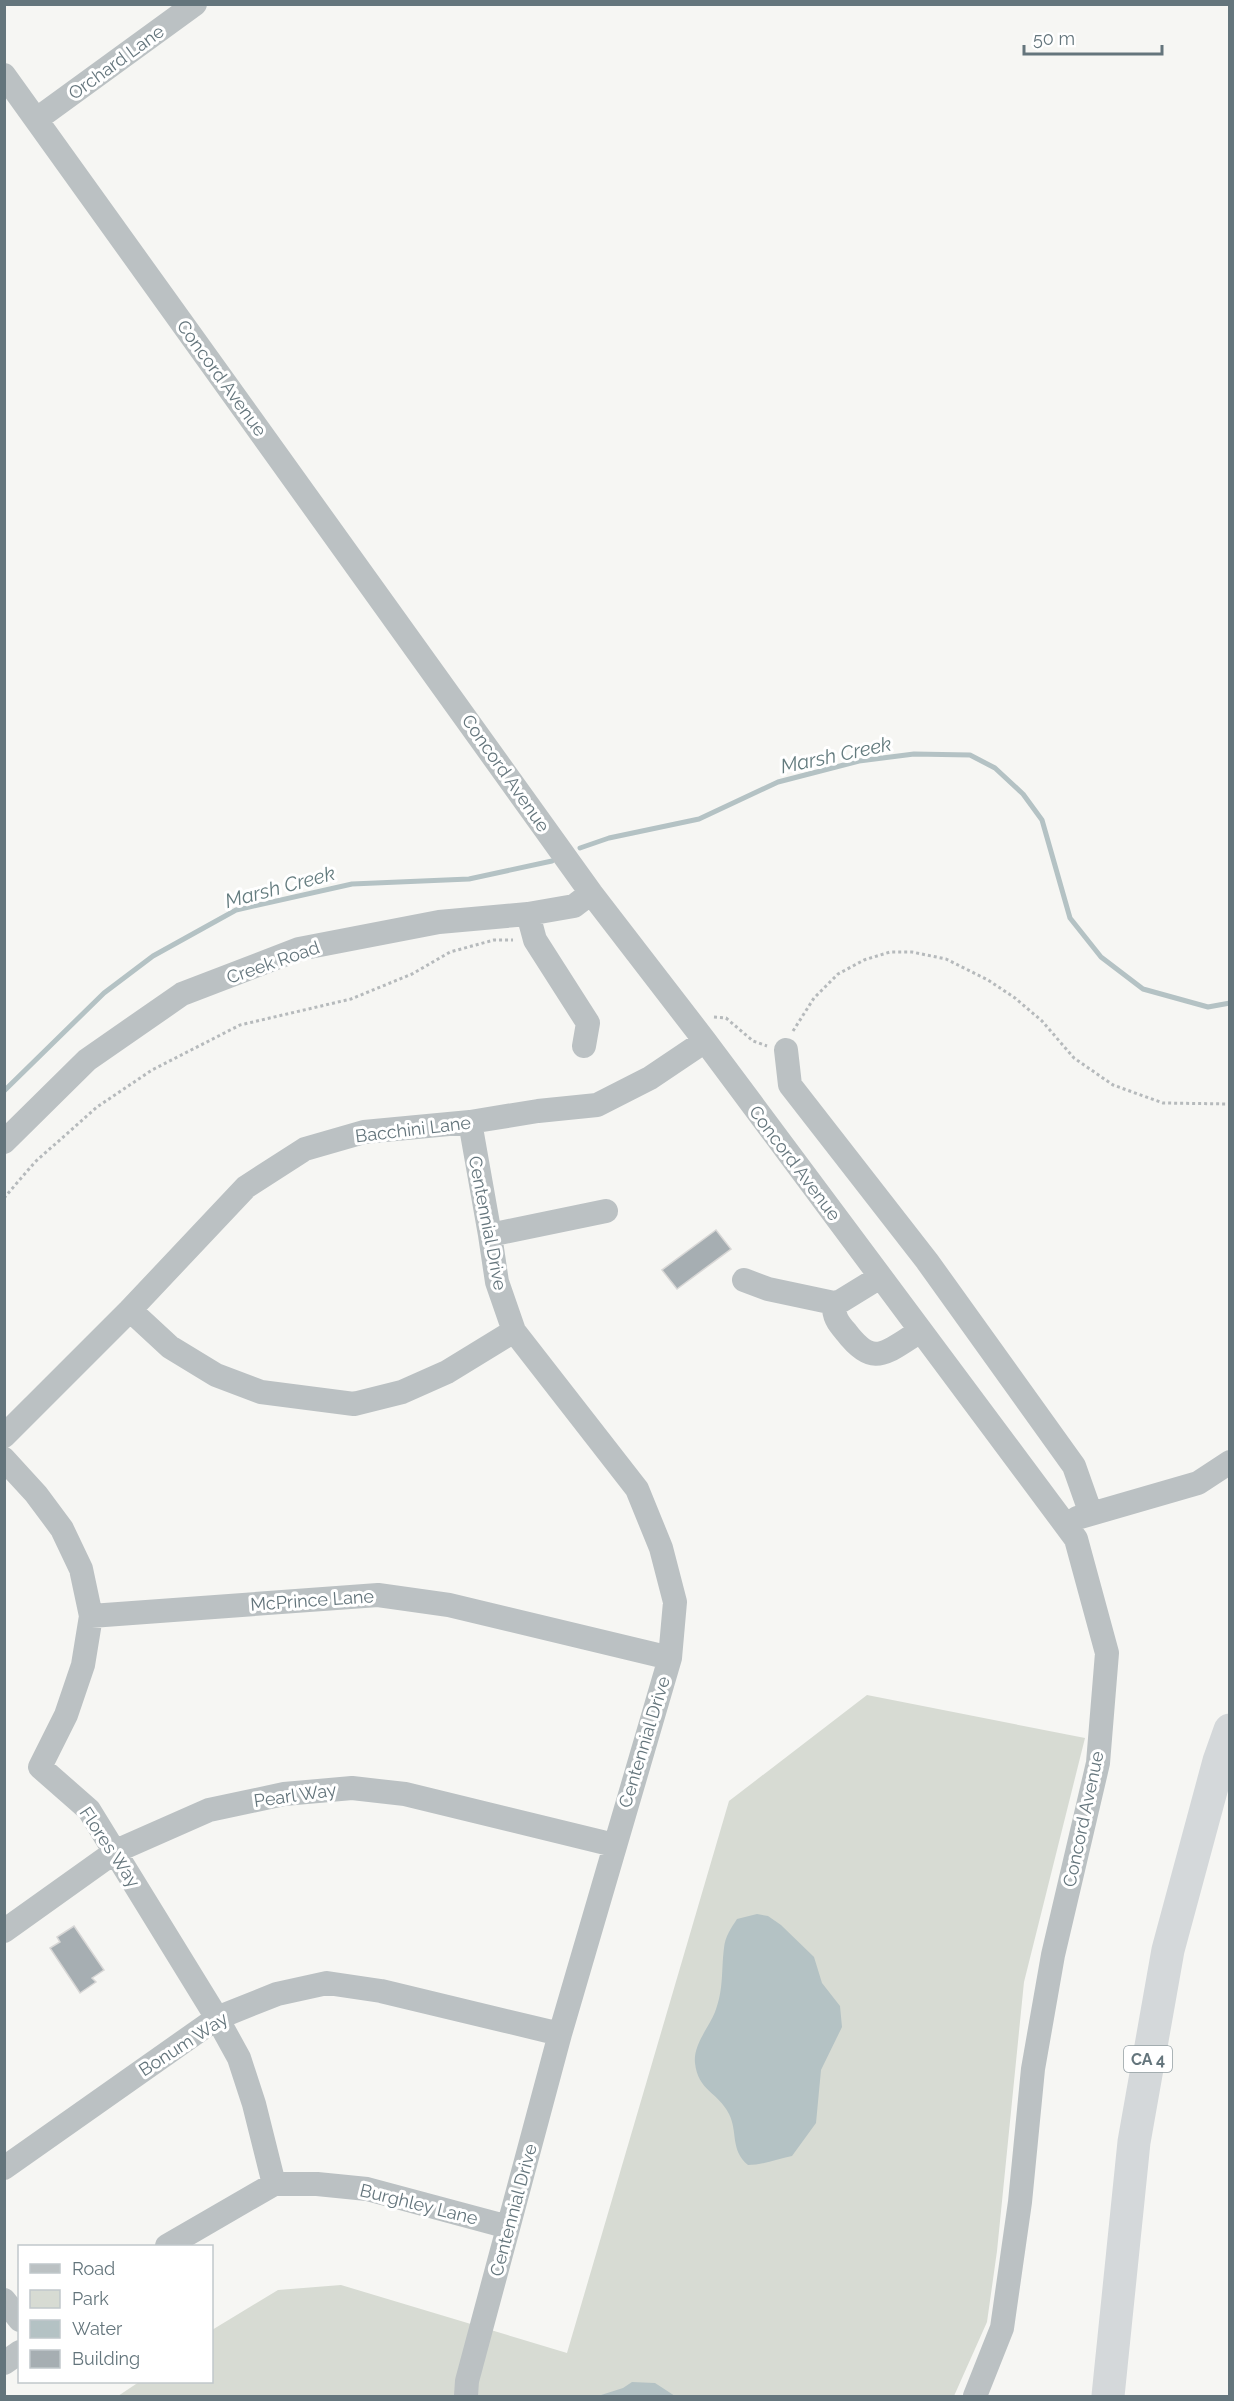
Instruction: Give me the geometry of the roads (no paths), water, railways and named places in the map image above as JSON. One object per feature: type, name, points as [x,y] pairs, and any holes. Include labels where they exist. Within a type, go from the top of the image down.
[{"type":"highway","name":"CA 4","points":[[1108,2397],[1134,2142],[1168,1950],[1219,1761],[1230,1730]]},
{"type":"street","name":"Orchard Lane","points":[[37,119],[195,4]]},
{"type":"street","name":"Concord Avenue","points":[[4,75],[591,893],[705,1041],[1076,1539],[1107,1653],[1098,1763],[1053,1954],[1034,2069],[1020,2202],[1002,2328],[975,2397]]},
{"type":"street","name":"Creek Road","points":[[4,1142],[87,1060],[182,994],[299,949],[439,922],[528,914],[574,906],[591,893]]},
{"type":"street","points":[[528,914],[535,940],[588,1023],[584,1046]]},
{"type":"street","name":"Bacchini Lane","points":[[4,1436],[130,1310],[246,1187],[305,1149],[364,1132],[470,1122],[538,1111],[597,1105],[650,1078],[705,1041]]},
{"type":"street","points":[[786,1050],[790,1086],[927,1261],[1074,1466],[1091,1514]]},
{"type":"street","name":"Centennial Drive","points":[[466,2397],[467,2381],[560,2034],[670,1658],[675,1602],[661,1548],[636,1489],[514,1331],[496,1282],[470,1122]]},
{"type":"street","points":[[490,1235],[606,1211]]},
{"type":"street","points":[[744,1280],[768,1289],[834,1303],[880,1277]]},
{"type":"street","points":[[834,1303],[833,1313],[840,1324],[858,1348],[868,1354],[883,1352],[921,1331]]},
{"type":"street","points":[[130,1310],[170,1347],[216,1376],[261,1392],[354,1404],[402,1392],[447,1372],[514,1331]]},
{"type":"street","name":"Flores Way","points":[[4,1459],[36,1494],[62,1529],[81,1569],[91,1616],[83,1665],[66,1716],[40,1767],[89,1810],[217,2018],[239,2058],[254,2104],[274,2184]]},
{"type":"street","points":[[1063,1522],[1198,1483],[1230,1462]]},
{"type":"street","name":"McPrince Lane","points":[[91,1616],[378,1594],[449,1605],[670,1658]]},
{"type":"street","name":"Pearl Way","points":[[4,1931],[116,1851],[209,1810],[285,1794],[352,1788],[405,1794],[614,1845]]},
{"type":"street","name":"Bonum Way","points":[[4,2168],[217,2018],[277,1994],[327,1983],[381,1990],[560,2034]]},
{"type":"street","points":[[170,2245],[274,2184]]},
{"type":"street","name":"Burghley Lane","points":[[274,2184],[317,2184],[367,2189],[508,2226]]},
{"type":"street","points":[[4,2300],[18,2318]]},
{"type":"street","points":[[4,2363],[18,2353]]},
{"type":"water","points":[[757,1914],[768,1916],[781,1925],[814,1957],[822,1983],[840,2006],[842,2027],[821,2070],[816,2123],[792,2156],[748,2165],[736,2147],[729,2114],[700,2080],[695,2056],[718,2004],[727,1936],[737,1919]]},
{"type":"water","points":[[632,2382],[655,2383],[675,2396],[598,2396],[623,2388]]},
{"type":"waterway","name":"Marsh Creek","points":[[580,848],[609,838],[699,819],[778,782],[859,761],[914,754],[970,755],[995,768],[1023,794],[1042,820],[1070,918],[1101,957],[1143,989],[1208,1007],[1230,1003]]},
{"type":"waterway","name":"Marsh Creek","points":[[4,1091],[104,993],[153,956],[236,910],[352,884],[469,879],[552,861]]}]
